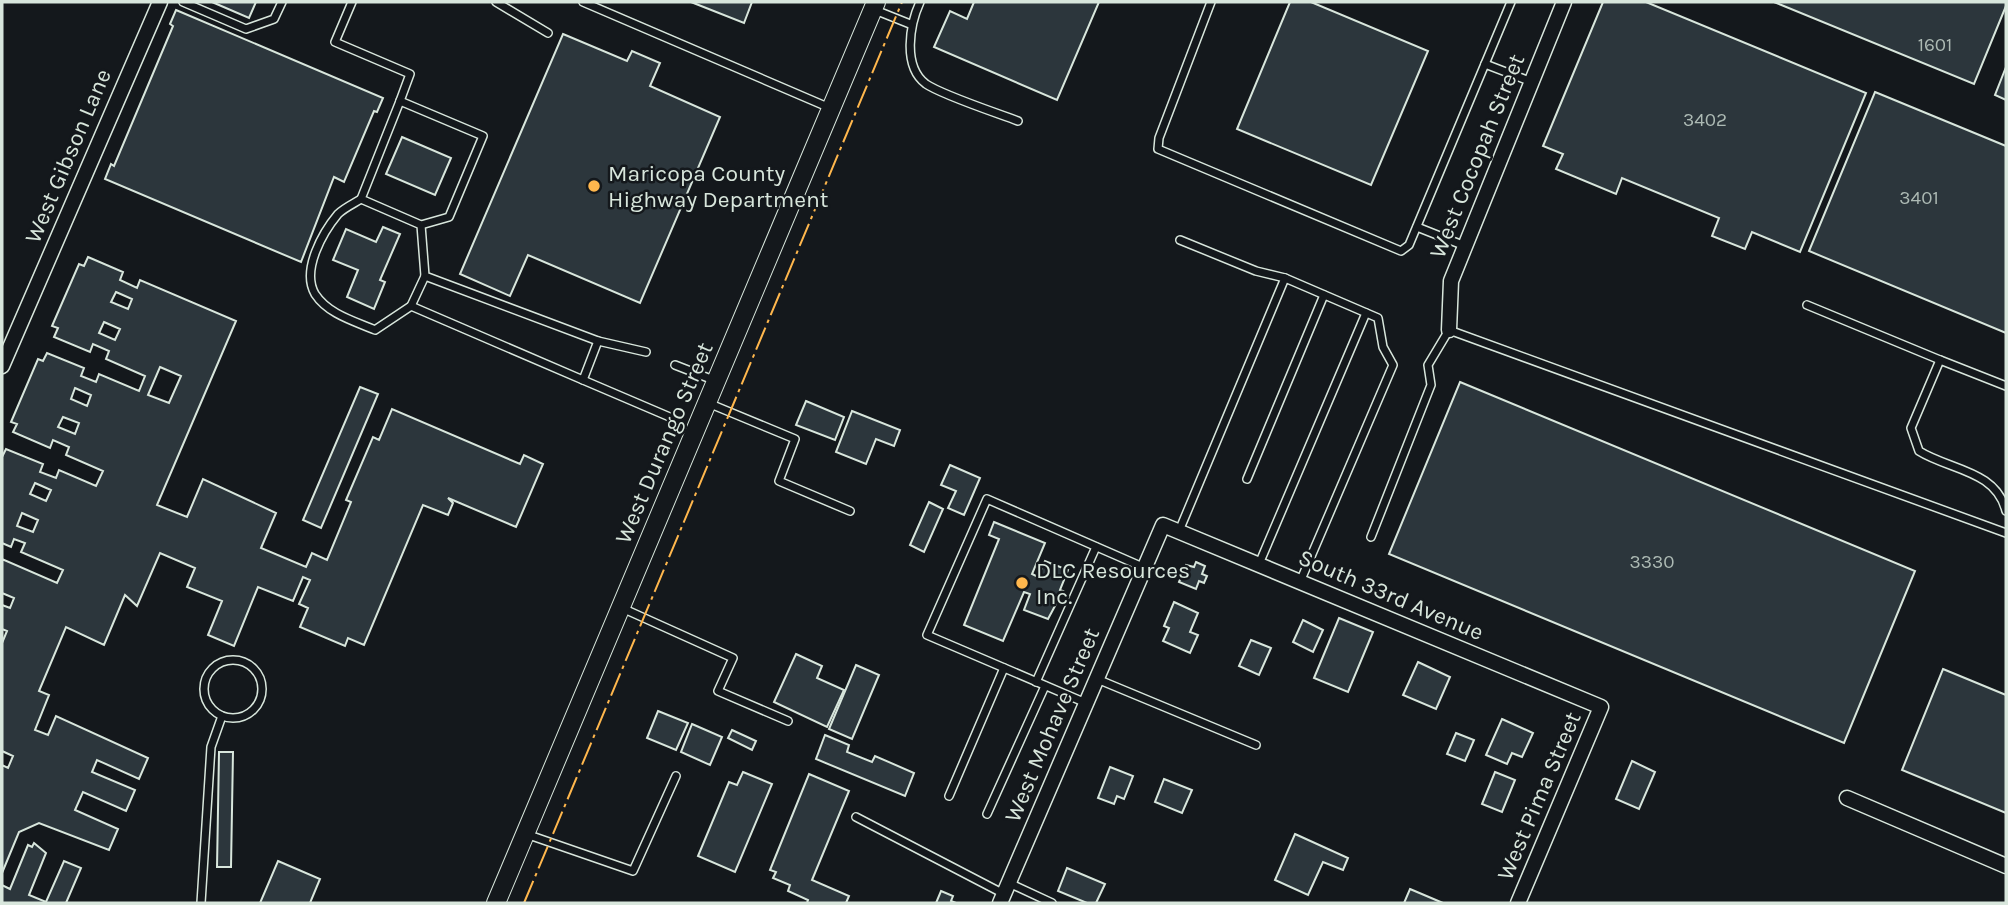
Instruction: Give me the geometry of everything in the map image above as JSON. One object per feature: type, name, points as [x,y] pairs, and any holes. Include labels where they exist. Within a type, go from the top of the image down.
[{"type":"street","name":"West Gibson Lane","points":[[2,366],[159,2]]},
{"type":"street","name":"West Cocopah Street","points":[[1449,330],[1451,281],[1564,2]]},
{"type":"street","name":"West Durango Street","points":[[496,903],[875,6]]},
{"type":"street","name":"South 33rd Avenue","points":[[1163,525],[1601,707]]},
{"type":"street","name":"West Mohave Street","points":[[1004,893],[1163,525]]},
{"type":"street","name":"West Pima Street","points":[[1518,903],[1601,707]]},
{"type":"street","points":[[1847,798],[2006,866]]},
{"type":"lane","points":[[183,2],[246,29],[274,19],[282,2]]},
{"type":"lane","points":[[352,2],[335,42],[410,74],[360,199],[340,212],[320,241],[311,273],[315,293],[336,314],[375,330],[411,306],[425,276],[421,225]]},
{"type":"lane","points":[[496,2],[548,33]]},
{"type":"lane","points":[[583,2],[831,108]]},
{"type":"lane","points":[[920,2],[910,24],[913,67],[926,83],[1018,121]]},
{"type":"lane","points":[[1211,2],[1159,138],[1158,149],[1397,251],[1407,248],[1417,227],[1511,2]]},
{"type":"lane","points":[[875,6],[910,24]]},
{"type":"lane","points":[[1485,64],[1532,82]]},
{"type":"lane","points":[[360,199],[421,225],[449,217],[484,136],[400,101]]},
{"type":"lane","points":[[1417,227],[1465,246]]},
{"type":"lane","points":[[1180,240],[1256,271],[1285,278],[1378,318],[1383,347],[1393,365],[1300,582]]},
{"type":"lane","points":[[425,276],[598,341],[646,352]]},
{"type":"lane","points":[[1179,532],[1285,278]]},
{"type":"lane","points":[[1247,479],[1324,295]]},
{"type":"lane","points":[[1807,305],[2006,386]]},
{"type":"lane","points":[[411,306],[672,418]]},
{"type":"lane","points":[[1259,564],[1366,313]]},
{"type":"lane","points":[[1371,537],[1431,385],[1428,365],[1449,330],[2006,533]]},
{"type":"lane","points":[[583,380],[598,341]]},
{"type":"lane","points":[[1940,360],[1911,428],[1914,444],[1926,456],[1981,477],[2000,494],[2006,511]]},
{"type":"lane","points":[[675,365],[716,381]]},
{"type":"lane","points":[[707,403],[795,439],[779,481],[850,511]]},
{"type":"lane","points":[[1086,703],[927,635],[987,499],[1145,568]]},
{"type":"lane","points":[[1036,682],[1096,547]]},
{"type":"lane","points":[[621,608],[733,658],[719,691],[788,721]]},
{"type":"lane","points":[[227,661],[246,663],[254,669],[262,687],[257,706],[240,717],[222,716],[209,704],[205,696],[207,678],[218,664],[227,661]]},
{"type":"lane","points":[[949,796],[1004,668]]},
{"type":"lane","points":[[1097,679],[1256,746]]},
{"type":"lane","points":[[987,814],[1045,685]]},
{"type":"lane","points":[[201,903],[211,747],[222,716]]},
{"type":"lane","points":[[526,834],[633,871],[676,776]]},
{"type":"lane","points":[[856,817],[1004,893],[1052,903]]},
{"type":"building","points":[[212,2],[256,2],[249,18]]},
{"type":"building","points":[[691,2],[752,2],[744,23]]},
{"type":"building","points":[[974,2],[1099,2],[1057,100],[934,47],[950,11],[967,19]]},
{"type":"building","points":[[1290,2],[1311,2],[1428,51],[1371,185],[1237,129]]},
{"type":"building","points":[[1603,2],[1646,2],[1866,93],[1800,252],[1752,232],[1745,249],[1712,236],[1719,218],[1622,178],[1616,194],[1556,169],[1563,154],[1543,146]]},
{"type":"building","points":[[1774,2],[2006,2],[2006,6],[1974,84]]},
{"type":"building","points":[[176,10],[383,98],[377,112],[374,111],[344,182],[334,177],[301,262],[105,179],[111,164],[114,166],[173,26],[170,24]]},
{"type":"building","name":"Maricopa County Highway Department","points":[[563,34],[627,61],[632,51],[660,63],[650,86],[720,117],[640,303],[528,255],[510,296],[460,274]]},
{"type":"building","points":[[2006,67],[2006,100],[1995,95]]},
{"type":"building","points":[[1875,92],[2006,146],[2006,333],[1809,251]]},
{"type":"building","points":[[402,137],[451,158],[435,195],[386,174]]},
{"type":"building","points":[[383,227],[400,234],[380,280],[385,282],[374,309],[347,297],[358,270],[333,260],[346,229],[376,242]]},
{"type":"building","points":[[88,257],[123,272],[120,280],[137,288],[140,280],[236,321],[157,505],[187,517],[203,479],[276,513],[261,548],[306,567],[312,553],[327,560],[351,502],[346,500],[373,437],[379,440],[392,409],[520,464],[524,455],[543,464],[516,527],[448,498],[453,503],[448,515],[423,505],[364,645],[348,638],[345,646],[300,627],[308,608],[299,604],[310,580],[303,577],[293,601],[258,587],[234,646],[208,635],[222,601],[187,587],[195,568],[160,553],[137,606],[125,595],[104,645],[66,627],[39,691],[49,695],[35,730],[48,735],[56,716],[148,758],[139,779],[97,760],[92,772],[135,790],[126,811],[83,792],[75,810],[118,829],[109,850],[39,823],[19,832],[2,873],[2,765],[8,768],[13,756],[2,751],[2,643],[7,631],[2,629],[2,605],[10,608],[14,598],[2,593],[2,559],[57,583],[63,570],[21,552],[25,543],[14,539],[11,547],[2,543],[2,457],[6,449],[43,464],[40,472],[56,478],[59,470],[96,486],[103,471],[66,455],[69,447],[53,440],[50,448],[13,432],[17,424],[11,422],[38,359],[43,361],[47,353],[84,368],[81,376],[96,382],[99,374],[139,391],[145,376],[106,359],[109,351],[93,344],[90,352],[54,337],[58,328],[52,326],[79,264],[84,266]],"holes":[[[116,292],[132,299],[128,309],[111,302]],[[104,322],[120,329],[115,340],[99,333]],[[160,367],[181,376],[169,403],[148,395]],[[75,388],[91,395],[87,406],[71,399]],[[63,417],[79,423],[75,434],[58,427]],[[35,483],[51,490],[46,501],[30,494]],[[22,513],[38,520],[33,532],[17,526]]]},
{"type":"building","points":[[1460,382],[1915,571],[1844,743],[1389,554]]},
{"type":"building","points":[[360,387],[378,394],[321,528],[303,520]]},
{"type":"building","points":[[806,401],[844,417],[835,440],[796,425]]},
{"type":"building","points":[[852,411],[900,430],[894,446],[876,439],[866,464],[836,452]]},
{"type":"building","points":[[950,465],[980,478],[964,515],[948,508],[956,491],[941,485]]},
{"type":"building","points":[[929,502],[943,509],[924,552],[910,545]]},
{"type":"building","name":"DLC Resources Inc.","points":[[994,522],[1045,543],[1032,574],[1038,577],[1045,561],[1068,570],[1060,590],[1063,591],[1048,619],[1024,610],[1030,594],[1024,592],[1003,641],[964,625],[999,539],[989,535]]},
{"type":"building","points":[[1196,562],[1205,566],[1202,574],[1207,576],[1204,583],[1199,581],[1196,589],[1179,582],[1186,565],[1194,567]]},
{"type":"building","points":[[1174,602],[1198,613],[1190,632],[1198,635],[1190,653],[1163,641],[1169,628],[1164,626]]},
{"type":"building","points":[[1339,618],[1373,632],[1348,692],[1314,678]]},
{"type":"building","points":[[1303,620],[1323,630],[1313,652],[1293,642]]},
{"type":"building","points":[[1251,640],[1271,648],[1259,675],[1239,666]]},
{"type":"building","points":[[796,654],[822,666],[817,678],[844,690],[827,727],[774,702]]},
{"type":"building","points":[[1418,662],[1450,677],[1436,709],[1403,695]]},
{"type":"building","points":[[856,665],[879,675],[852,739],[829,729]]},
{"type":"building","points":[[1943,669],[2006,695],[2006,813],[1902,770]]},
{"type":"building","points":[[658,711],[688,723],[676,750],[647,738]]},
{"type":"building","points":[[1502,719],[1533,733],[1522,757],[1512,753],[1507,764],[1486,755]]},
{"type":"building","points":[[692,724],[722,737],[710,765],[681,752]]},
{"type":"building","points":[[732,730],[756,741],[752,750],[728,738]]},
{"type":"building","points":[[1456,733],[1474,740],[1465,761],[1447,754]]},
{"type":"building","points":[[825,735],[849,745],[847,752],[872,762],[875,756],[914,773],[905,796],[816,759]]},
{"type":"building","points":[[219,752],[233,752],[231,867],[217,867]]},
{"type":"building","points":[[1632,761],[1655,772],[1639,809],[1616,799]]},
{"type":"building","points":[[1110,767],[1133,776],[1124,799],[1117,796],[1114,804],[1098,798]]},
{"type":"building","points":[[743,772],[772,784],[735,872],[698,856],[729,782],[737,785]]},
{"type":"building","points":[[1495,772],[1515,780],[1502,812],[1482,804]]},
{"type":"building","points":[[809,774],[849,791],[812,880],[849,896],[846,903],[807,903],[808,900],[788,891],[790,885],[773,878],[776,872],[770,870]]},
{"type":"building","points":[[1164,779],[1192,790],[1182,813],[1155,802]]},
{"type":"building","points":[[1295,834],[1348,858],[1343,870],[1323,862],[1308,895],[1275,880]]},
{"type":"building","points":[[34,843],[46,853],[29,895],[46,902],[64,861],[81,868],[66,903],[2,903],[2,885],[10,889],[28,845],[32,847]]},
{"type":"building","points":[[278,861],[320,879],[310,903],[260,903]]},
{"type":"building","points":[[1067,868],[1105,884],[1096,903],[1087,903],[1058,891]]},
{"type":"building","points":[[1410,889],[1443,903],[1404,903]]},
{"type":"building","points":[[941,891],[953,896],[951,901],[956,903],[936,903]]},
{"type":"power","points":[[524,903],[902,2]]},
{"type":"place","name":"Maricopa County Highway Department","points":[[594,186]]},
{"type":"place","name":"DLC Resources Inc.","points":[[1022,583]]}]
